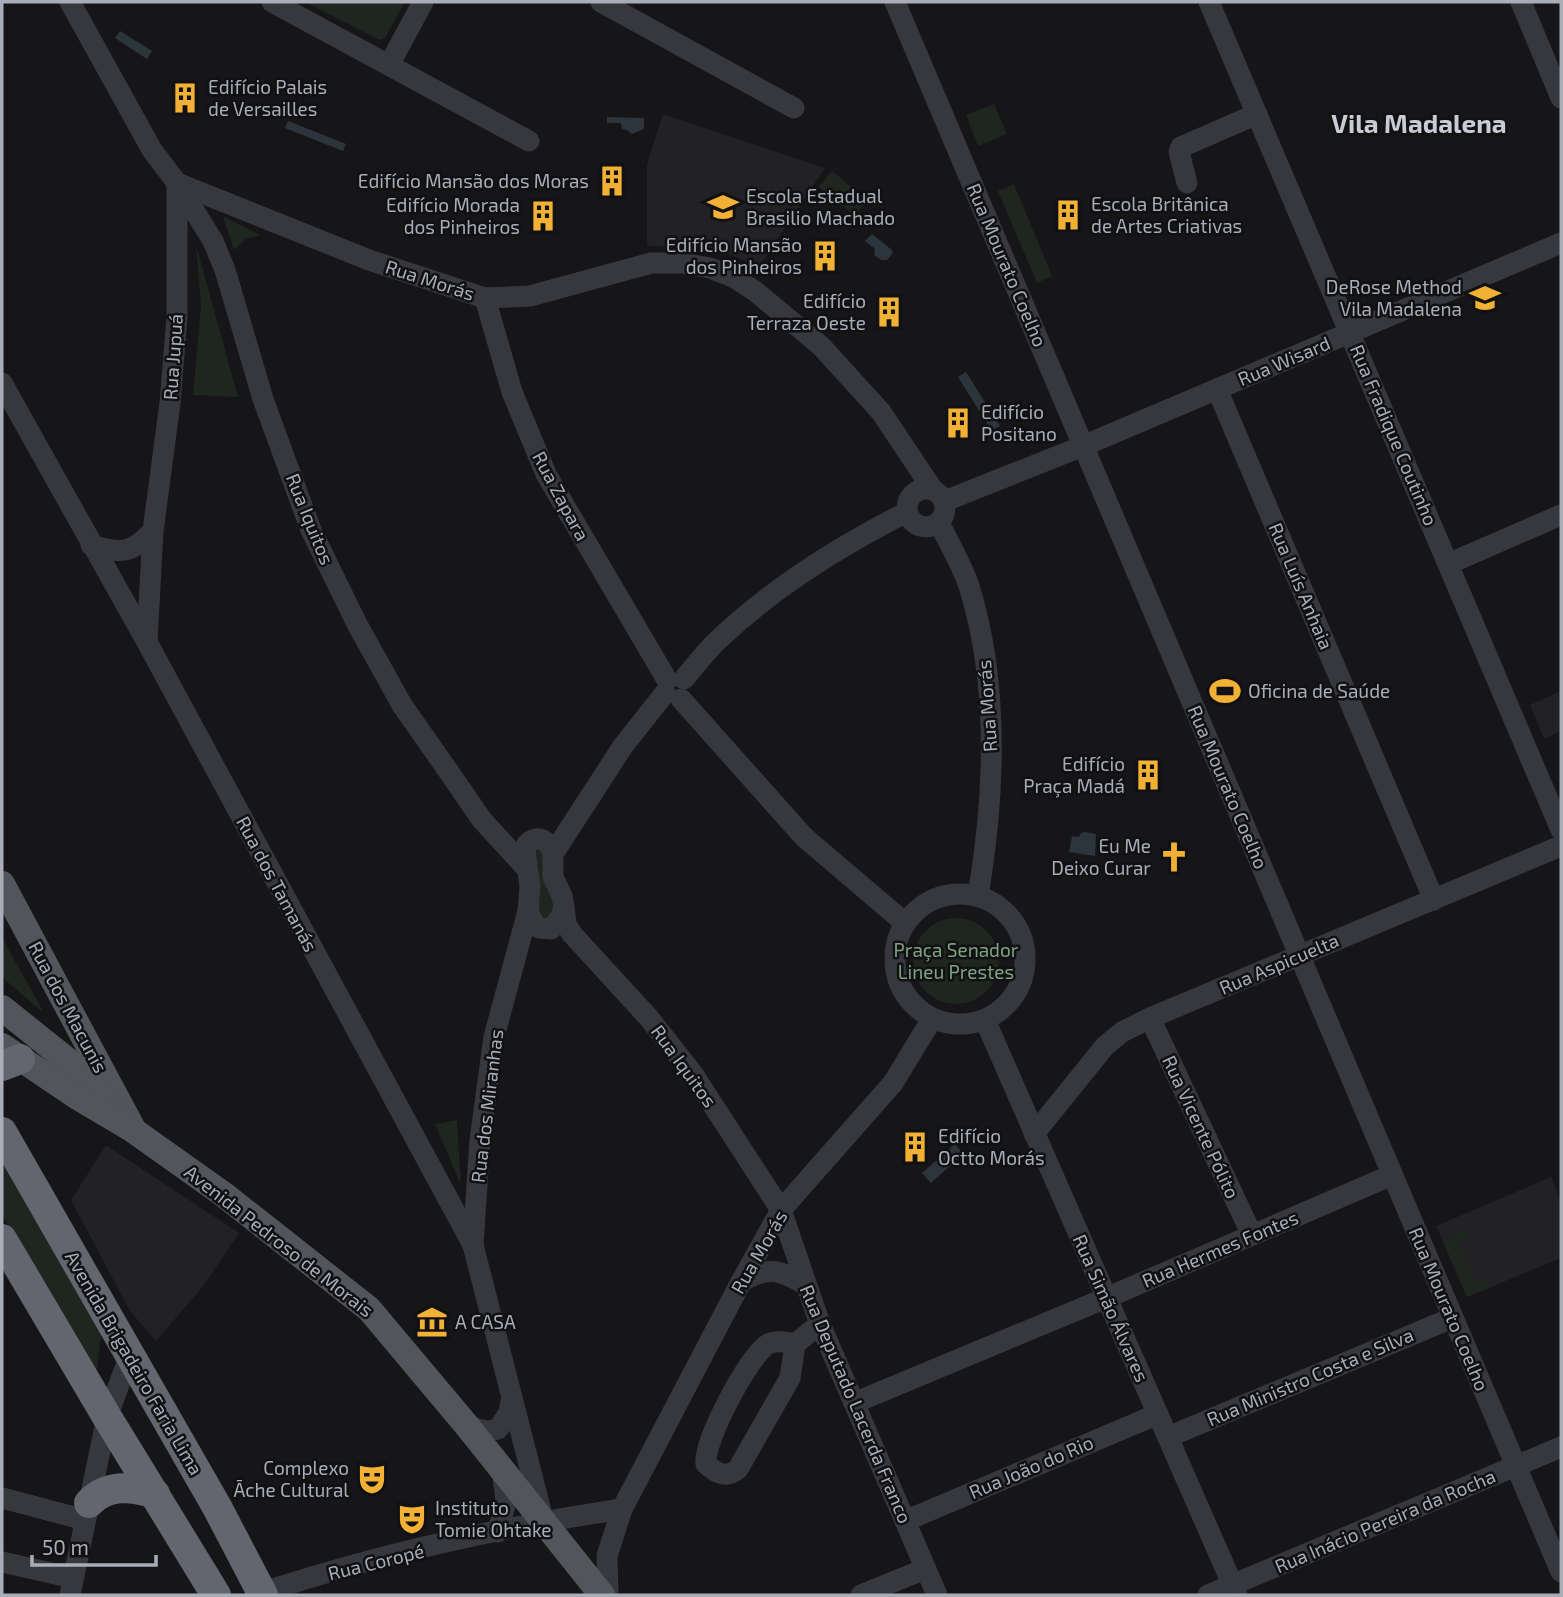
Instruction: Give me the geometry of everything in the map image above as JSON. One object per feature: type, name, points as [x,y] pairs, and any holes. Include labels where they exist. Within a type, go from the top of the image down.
[{"type":"highway","name":"Avenida Brigadeiro Faria Lima","points":[[2,1132],[218,1507],[261,1594]]},
{"type":"highway","points":[[2,1239],[216,1595]]},
{"type":"highway","points":[[87,1511],[96,1495],[113,1489],[126,1488],[155,1494]]},
{"type":"main road","name":"Rua dos Macunis","points":[[2,884],[132,1129]]},
{"type":"main road","name":"Avenida Pedroso de Morais","points":[[2,1008],[72,1064],[132,1129]]},
{"type":"main road","name":"Avenida Pedroso de Morais","points":[[8,1057],[132,1129],[223,1194],[369,1309],[468,1427],[602,1595]]},
{"type":"street","points":[[70,2],[152,150],[177,183]]},
{"type":"street","points":[[274,2],[530,141]]},
{"type":"street","points":[[389,65],[423,2]]},
{"type":"street","points":[[601,2],[794,108]]},
{"type":"street","name":"Rua Mourato Coelho","points":[[895,2],[1561,1572]]},
{"type":"street","name":"Rua Fradique Coutinho","points":[[1209,2],[1561,830]]},
{"type":"street","points":[[1521,2],[1561,98]]},
{"type":"street","points":[[1187,183],[1179,152],[1181,147],[1257,114]]},
{"type":"street","name":"Rua Morás","points":[[177,183],[369,260],[485,298],[530,296],[651,263],[682,263],[710,268],[733,277],[789,318],[830,355],[881,412],[939,496]]},
{"type":"street","name":"Rua Jupuá","points":[[147,642],[153,531],[170,403],[177,317],[177,183]]},
{"type":"street","name":"Rua Iquitos","points":[[177,183],[214,241],[263,398],[311,530],[357,624],[402,705],[492,832],[527,869]]},
{"type":"street","name":"Rua Wisard","points":[[1083,446],[1561,243]]},
{"type":"street","name":"Rua Zapara","points":[[485,298],[512,392],[545,474],[674,688],[804,837],[905,923]]},
{"type":"street","name":"Rua dos Tamanás","points":[[2,383],[147,642],[473,1245],[544,1521]]},
{"type":"street","name":"Rua Luís Anhaia","points":[[1217,389],[1434,900]]},
{"type":"street","points":[[939,496],[945,513],[939,523],[923,527],[913,522],[907,512],[907,503],[912,495],[921,489],[939,496],[1083,446]]},
{"type":"street","points":[[539,923],[525,851],[566,831],[622,746],[718,639],[822,559],[907,512]]},
{"type":"street","points":[[1448,564],[1561,515]]},
{"type":"street","name":"Rua Morás","points":[[939,523],[968,584],[980,632],[988,686],[992,788],[987,844],[978,896]]},
{"type":"street","points":[[91,545],[112,551],[127,550],[142,542],[153,531]]},
{"type":"street","points":[[492,832],[514,841],[542,845]]},
{"type":"street","name":"Rua Iquitos","points":[[542,845],[564,907],[566,924],[572,934],[649,1018],[693,1074],[781,1210]]},
{"type":"street","name":"Rua Aspicuelta","points":[[1034,1134],[1105,1046],[1122,1032],[1561,846]]},
{"type":"street","points":[[957,894],[978,896],[999,906],[1015,923],[1024,944],[1025,967],[1018,989],[1004,1007],[985,1020],[950,1024],[932,1019],[911,1002],[897,977],[894,959],[897,940],[905,923],[919,908],[937,898],[957,894]]},
{"type":"street","points":[[539,923],[561,917],[564,907]]},
{"type":"street","points":[[539,923],[572,934]]},
{"type":"street","name":"Rua dos Miranhas","points":[[473,1245],[487,1082],[494,1038],[512,968],[539,923]]},
{"type":"street","name":"Rua Vicente Pólito","points":[[1150,1018],[1252,1235]]},
{"type":"street","name":"Rua Morás","points":[[608,1595],[607,1556],[622,1509],[781,1210],[893,1083],[932,1019]]},
{"type":"street","name":"Rua Simão Álvares","points":[[985,1020],[1235,1590]]},
{"type":"street","name":"Rua Hermes Fontes","points":[[854,1403],[1392,1175]]},
{"type":"street","name":"Rua Deputado Lacerda Franco","points":[[781,1210],[820,1324],[937,1595]]},
{"type":"street","points":[[741,1282],[761,1271],[770,1270],[806,1285]]},
{"type":"street","name":"Rua Ministro Costa e Silva","points":[[1168,1437],[1452,1318]]},
{"type":"street","points":[[795,1344],[771,1342],[760,1350],[748,1367],[708,1443],[706,1464],[712,1469],[723,1475],[738,1469],[790,1378],[795,1344],[820,1324]]},
{"type":"street","points":[[2,1562],[71,1587],[107,1417],[130,1355]]},
{"type":"street","points":[[468,1427],[488,1431],[498,1429],[509,1413],[511,1401]]},
{"type":"street","name":"Rua João do Rio","points":[[905,1521],[1158,1414]]},
{"type":"street","name":"Rua Inácio Pereira da Rocha","points":[[1208,1595],[1235,1590],[1561,1447]]},
{"type":"street","points":[[498,1532],[506,1501],[502,1470]]},
{"type":"street","points":[[2,1498],[87,1511]]},
{"type":"street","points":[[544,1521],[622,1509]]},
{"type":"street","name":"Rua Coropé","points":[[261,1594],[298,1589],[356,1565],[544,1521]]},
{"type":"street","points":[[861,1595],[925,1570]]},
{"type":"shaded area","points":[[120,31],[152,51],[147,59],[115,38]]},
{"type":"shaded area","name":"Escola Estadual Brasilio Machado","points":[[663,114],[825,168],[758,268],[728,253],[692,247],[647,246],[647,164]]},
{"type":"shaded area","points":[[607,117],[644,118],[644,129],[632,134],[622,129],[621,123],[607,123]]},
{"type":"shaded area","points":[[288,121],[346,144],[343,151],[285,128]]},
{"type":"shaded area","points":[[872,234],[892,250],[893,253],[887,260],[881,260],[874,255],[875,249],[865,241]]},
{"type":"shaded area","points":[[966,372],[1000,426],[992,431],[958,377]]},
{"type":"shaded area","points":[[1561,691],[1561,731],[1544,739],[1530,705]]},
{"type":"shaded area","points":[[1085,832],[1096,834],[1095,856],[1069,852],[1072,836],[1079,837]]},
{"type":"shaded area","points":[[955,1144],[963,1154],[931,1183],[922,1173]]},
{"type":"shaded area","points":[[106,1145],[239,1233],[204,1285],[156,1341],[130,1311],[71,1200]]},
{"type":"shaded area","points":[[1551,1177],[1561,1202],[1561,1258],[1467,1297],[1436,1226]]},
{"type":"green space","points":[[305,2],[405,2],[385,38],[379,40]]},
{"type":"green space","points":[[994,104],[1007,134],[978,146],[966,115]]},
{"type":"green space","points":[[832,171],[867,200],[855,216],[819,187]]},
{"type":"green space","points":[[1014,184],[1052,276],[1037,283],[998,191]]},
{"type":"green space","points":[[223,216],[260,235],[246,239],[234,250]]},
{"type":"green space","points":[[196,245],[238,397],[193,395],[201,306]]},
{"type":"green space","points":[[531,846],[544,848],[555,902],[553,920],[539,919]]},
{"type":"green space","name":"Praça Senador Lineu Prestes","points":[[948,918],[964,918],[987,930],[996,944],[999,961],[996,978],[987,992],[964,1004],[948,1004],[932,997],[920,985],[913,969],[913,953],[920,937],[932,925]]},
{"type":"green space","points":[[2,938],[42,1009],[41,1011],[2,977]]},
{"type":"green space","points":[[457,1120],[461,1185],[435,1124]]},
{"type":"green space","points":[[2,1150],[102,1331],[95,1383],[2,1214]]},
{"type":"green space","points":[[1466,1230],[1469,1237],[1458,1242],[1476,1283],[1486,1279],[1489,1288],[1467,1297],[1443,1241]]},
{"type":"place","name":"Edifício Palais de Versailles","points":[[185,98]]},
{"type":"place","name":"Edifício Mansão dos Moras","points":[[612,181]]},
{"type":"place","name":"Escola Estadual Brasilio Machado","points":[[723,207]]},
{"type":"place","name":"Escola Britânica de Artes Criativas","points":[[1068,215]]},
{"type":"place","name":"Edifício Morada dos Pinheiros","points":[[543,216]]},
{"type":"place","name":"Edifício Mansão dos Pinheiros","points":[[825,256]]},
{"type":"place","name":"DeRose Method Vila Madalena","points":[[1485,298]]},
{"type":"place","name":"Edifício Terraza Oeste","points":[[889,312]]},
{"type":"place","name":"Edifício Positano","points":[[958,423]]},
{"type":"place","name":"Oficina de Saúde","points":[[1225,691]]},
{"type":"place","name":"Edifício Praça Madá","points":[[1148,775]]},
{"type":"place","name":"Eu Me Deixo Curar","points":[[1174,857]]},
{"type":"place","name":"Edifício Octto Morás","points":[[915,1147]]},
{"type":"place","name":"A CASA","points":[[432,1322]]},
{"type":"place","name":"Complexo Āche Cultural","points":[[372,1479]]},
{"type":"place","name":"Instituto Tomie Ohtake","points":[[412,1519]]},
{"type":"district","name":"Vila Madalena","points":[[1419,124]]}]
